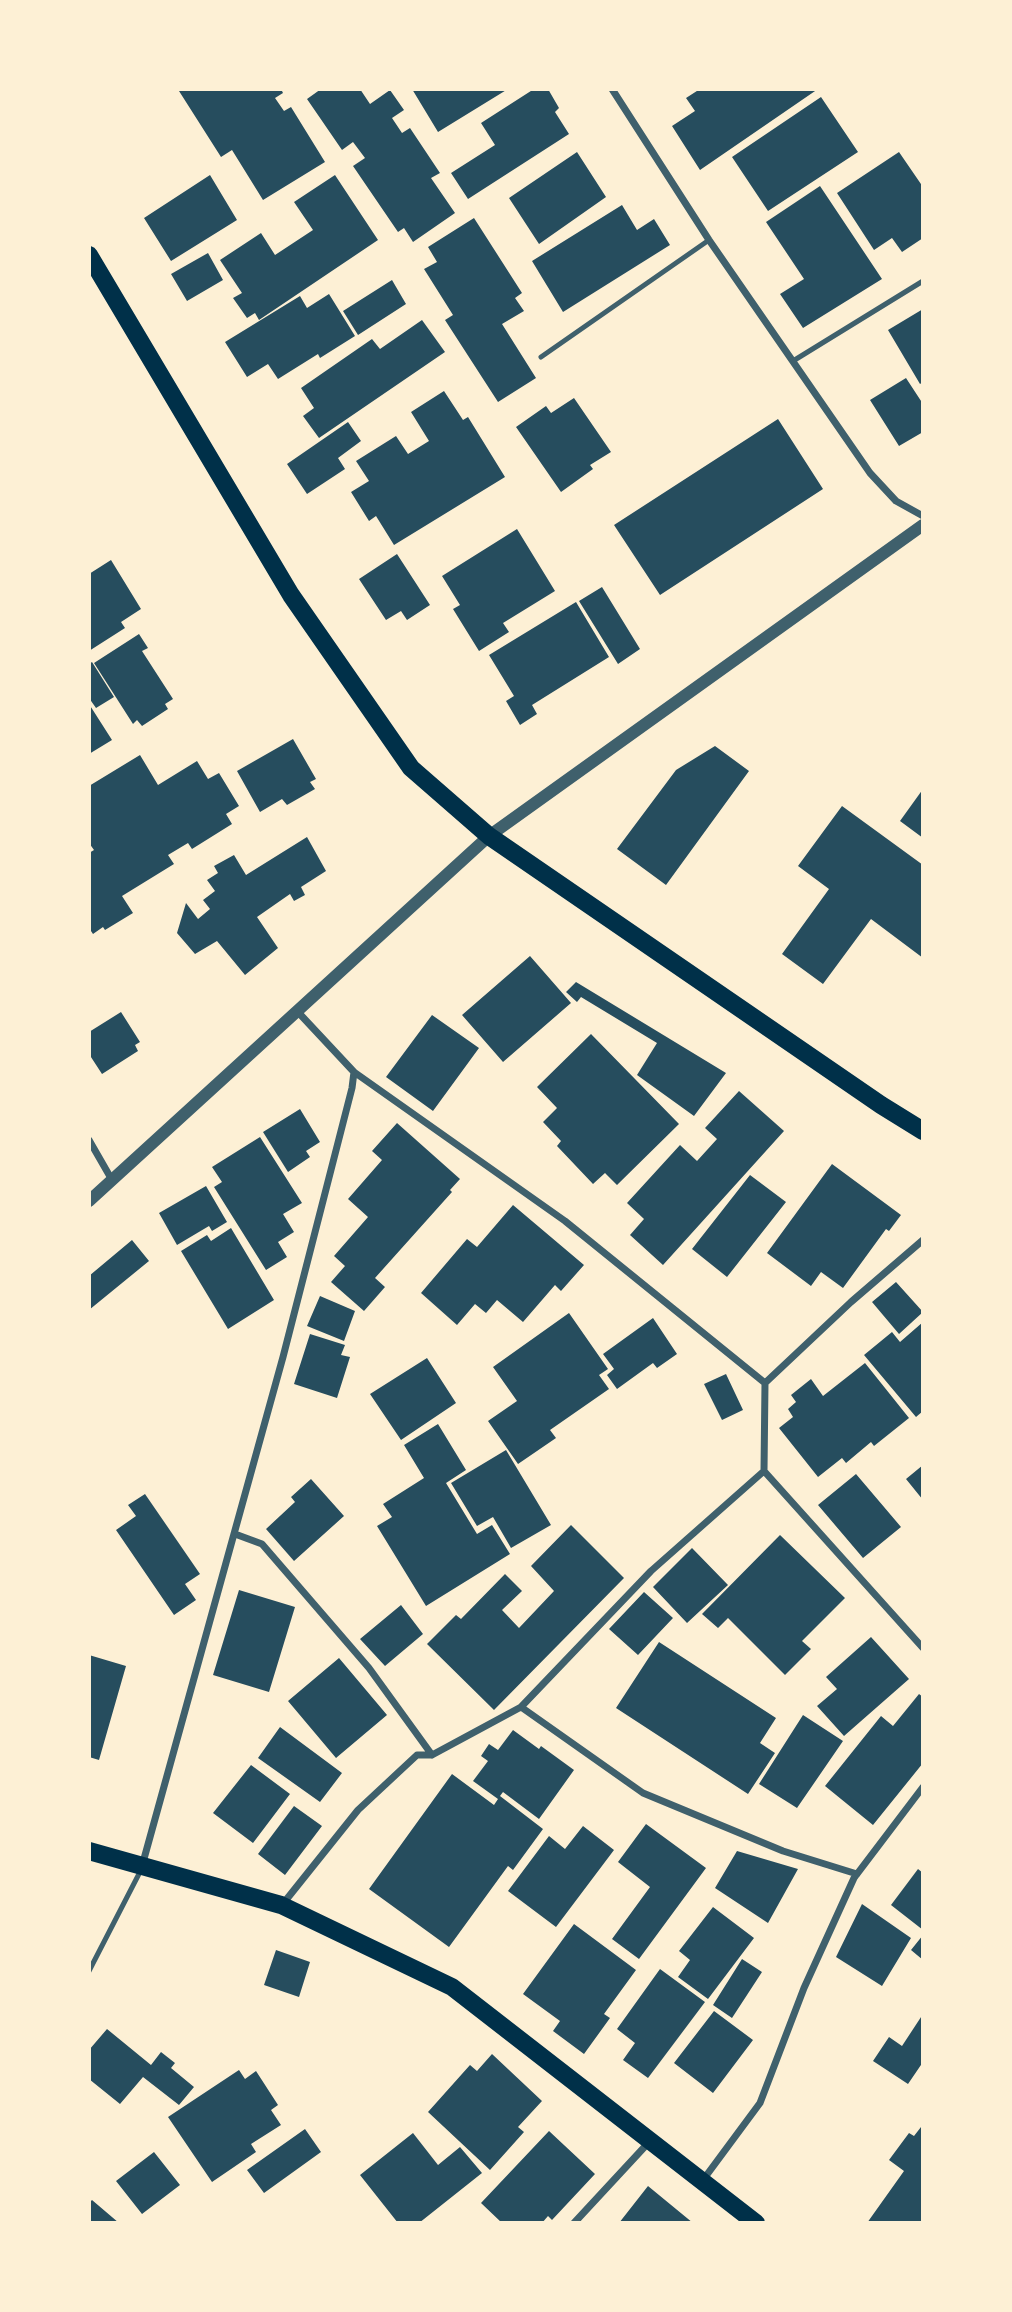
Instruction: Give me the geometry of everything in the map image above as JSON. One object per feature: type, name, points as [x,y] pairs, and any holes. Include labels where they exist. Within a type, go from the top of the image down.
[{"type":"main road","points":[[89,255],[291,595],[411,768],[489,836],[881,1105],[923,1131]]},
{"type":"main road","points":[[89,1851],[281,1905],[452,1987],[756,2223]]},
{"type":"street","points":[[612,89],[709,240],[870,473],[896,500],[923,516]]},
{"type":"street","points":[[89,1200],[489,836],[923,525]]},
{"type":"street","points":[[297,1011],[354,1072],[565,1222],[765,1383]]},
{"type":"street","points":[[142,1866],[290,1330],[349,1102],[354,1072]]},
{"type":"street","points":[[89,1140],[112,1180]]},
{"type":"street","points":[[923,1240],[851,1302],[765,1383],[764,1471],[923,1648]]},
{"type":"street","points":[[281,1905],[358,1810],[417,1755],[432,1755],[520,1707],[651,1571],[764,1471]]},
{"type":"street","points":[[235,1534],[262,1544],[369,1668],[432,1755]]},
{"type":"street","points":[[520,1707],[643,1793],[783,1851],[857,1874]]},
{"type":"street","points":[[702,2182],[760,2103],[804,1988],[857,1874],[923,1787]]},
{"type":"street","points":[[574,2223],[650,2141]]},
{"type":"lane","points":[[541,357],[709,240]]},
{"type":"lane","points":[[793,361],[923,281]]},
{"type":"lane","points":[[89,1971],[142,1866]]},
{"type":"building","points":[[281,89],[283,93],[275,98],[284,111],[291,107],[325,162],[263,200],[232,150],[221,157],[179,91]]},
{"type":"building","points":[[321,89],[360,89],[370,104],[390,90],[404,110],[392,118],[402,133],[410,128],[440,173],[431,178],[455,213],[413,242],[404,228],[398,232],[353,166],[365,158],[353,142],[342,150],[307,99]]},
{"type":"building","points":[[412,89],[508,89],[438,132]]},
{"type":"building","points":[[534,89],[548,89],[559,108],[555,112],[569,134],[468,199],[451,173],[495,145],[481,123]]},
{"type":"building","points":[[700,89],[818,89],[700,170],[672,126],[695,111],[686,98]]},
{"type":"building","points":[[821,97],[858,152],[768,211],[732,157]]},
{"type":"building","points":[[577,152],[606,197],[539,244],[509,198]]},
{"type":"building","points":[[899,152],[923,187],[923,238],[902,252],[892,238],[874,250],[837,193]]},
{"type":"building","points":[[210,175],[237,220],[171,261],[144,218]]},
{"type":"building","points":[[335,175],[378,240],[259,320],[255,313],[247,318],[233,298],[242,293],[220,260],[261,233],[275,255],[313,230],[294,202]]},
{"type":"building","points":[[820,186],[882,279],[803,328],[780,294],[804,279],[766,222]]},
{"type":"building","points":[[622,205],[637,230],[654,219],[670,245],[563,312],[532,261]]},
{"type":"building","points":[[474,218],[522,293],[515,298],[524,311],[502,324],[536,378],[498,402],[445,320],[453,315],[424,269],[437,262],[428,247]]},
{"type":"building","points":[[208,253],[223,280],[187,301],[171,274]]},
{"type":"building","points":[[392,280],[406,304],[358,335],[343,311]]},
{"type":"building","points":[[329,294],[355,336],[320,358],[318,354],[278,379],[268,364],[247,377],[225,342],[300,296],[307,308]]},
{"type":"building","points":[[923,309],[923,382],[920,384],[888,330]]},
{"type":"building","points":[[422,320],[445,352],[319,438],[303,416],[314,408],[301,388],[372,339],[380,349]]},
{"type":"building","points":[[906,378],[923,404],[923,432],[899,446],[870,400]]},
{"type":"building","points":[[444,391],[463,420],[468,417],[505,477],[394,545],[376,516],[369,521],[351,492],[369,481],[356,461],[396,436],[408,454],[429,441],[411,412]]},
{"type":"building","points":[[574,398],[611,452],[590,465],[593,469],[561,492],[516,427],[546,406],[551,413]]},
{"type":"building","points":[[778,419],[823,489],[660,595],[614,525]]},
{"type":"building","points":[[348,422],[361,441],[338,458],[345,469],[307,494],[287,464]]},
{"type":"building","points":[[517,529],[555,591],[503,623],[509,632],[479,651],[453,609],[460,605],[442,576]]},
{"type":"building","points":[[397,554],[430,605],[407,620],[401,611],[386,620],[359,579]]},
{"type":"building","points":[[111,560],[141,609],[121,622],[125,628],[89,651],[89,574]]},
{"type":"building","points":[[602,587],[640,649],[618,664],[579,601]]},
{"type":"building","points":[[576,602],[609,657],[532,705],[537,714],[520,725],[506,701],[514,696],[489,655]]},
{"type":"building","points":[[139,634],[148,648],[142,651],[173,699],[165,704],[168,709],[142,726],[137,720],[133,724],[94,663]]},
{"type":"building","points":[[92,662],[114,697],[96,708],[89,698],[89,664]]},
{"type":"building","points":[[89,704],[112,740],[89,754]]},
{"type":"building","points":[[293,739],[316,779],[310,782],[315,789],[287,805],[282,799],[260,812],[237,771]]},
{"type":"building","points":[[715,746],[749,771],[666,885],[617,849],[676,770]]},
{"type":"building","points":[[140,755],[158,785],[197,761],[208,779],[219,773],[239,806],[226,814],[232,824],[192,849],[188,843],[168,855],[174,864],[122,896],[133,913],[93,934],[89,928],[89,853],[94,850],[89,843],[89,786]]},
{"type":"building","points":[[923,789],[923,838],[900,821]]},
{"type":"building","points":[[842,806],[923,865],[923,958],[871,919],[823,984],[782,954],[829,889],[798,866]]},
{"type":"building","points":[[307,837],[326,871],[301,887],[305,895],[294,901],[290,894],[257,917],[278,948],[245,975],[217,941],[195,954],[177,933],[186,903],[198,919],[210,909],[203,900],[215,891],[207,880],[218,873],[214,866],[234,855],[246,875]]},
{"type":"building","points":[[530,956],[571,1003],[503,1062],[462,1015]]},
{"type":"building","points":[[576,982],[726,1073],[694,1116],[637,1075],[657,1043],[581,997],[577,1002],[566,992]]},
{"type":"building","points":[[121,1012],[140,1042],[135,1045],[138,1051],[102,1074],[89,1054],[89,1032]]},
{"type":"building","points":[[432,1015],[479,1048],[433,1111],[386,1077]]},
{"type":"building","points":[[591,1034],[679,1124],[617,1185],[605,1173],[593,1184],[557,1146],[561,1141],[543,1122],[557,1108],[537,1087]]},
{"type":"building","points":[[739,1091],[784,1131],[663,1265],[630,1235],[644,1219],[627,1203],[680,1145],[697,1161],[717,1139],[705,1128]]},
{"type":"building","points":[[300,1109],[320,1142],[306,1151],[310,1157],[288,1172],[263,1132]]},
{"type":"building","points":[[397,1123],[460,1179],[450,1190],[452,1192],[375,1278],[385,1287],[364,1311],[331,1282],[345,1266],[334,1256],[368,1217],[348,1199],[382,1160],[372,1151]]},
{"type":"building","points":[[260,1137],[302,1203],[283,1214],[294,1232],[278,1242],[287,1257],[266,1270],[214,1187],[222,1182],[212,1167]]},
{"type":"building","points":[[832,1164],[901,1215],[889,1231],[886,1229],[843,1288],[821,1272],[811,1286],[767,1253]]},
{"type":"building","points":[[750,1175],[786,1202],[727,1277],[692,1249]]},
{"type":"building","points":[[206,1186],[227,1222],[212,1231],[209,1226],[177,1245],[159,1213]]},
{"type":"building","points":[[513,1205],[584,1265],[561,1291],[555,1285],[523,1322],[497,1300],[486,1313],[475,1304],[457,1325],[421,1293],[467,1239],[477,1247]]},
{"type":"building","points":[[231,1228],[274,1300],[228,1329],[181,1251],[207,1235],[211,1241]]},
{"type":"building","points":[[132,1240],[149,1261],[89,1310],[89,1276]]},
{"type":"building","points":[[896,1282],[923,1312],[899,1334],[872,1302]]},
{"type":"building","points":[[320,1296],[355,1311],[344,1341],[307,1326]]},
{"type":"building","points":[[569,1313],[608,1369],[599,1375],[609,1389],[550,1430],[556,1438],[518,1464],[488,1421],[517,1401],[493,1367]]},
{"type":"building","points":[[653,1318],[677,1354],[657,1368],[653,1363],[617,1389],[607,1375],[614,1369],[603,1354]]},
{"type":"building","points":[[923,1322],[923,1411],[916,1417],[864,1355],[892,1332],[900,1342]]},
{"type":"building","points":[[310,1334],[345,1345],[341,1355],[350,1357],[337,1398],[294,1384]]},
{"type":"building","points":[[427,1358],[456,1403],[401,1440],[370,1394]]},
{"type":"building","points":[[865,1363],[909,1418],[874,1446],[871,1442],[846,1463],[842,1458],[818,1477],[779,1428],[793,1417],[788,1409],[796,1402],[791,1395],[811,1379],[823,1396]]},
{"type":"building","points":[[726,1374],[743,1410],[722,1420],[704,1384]]},
{"type":"building","points":[[438,1424],[466,1470],[446,1483],[477,1534],[492,1525],[510,1554],[426,1606],[377,1526],[392,1517],[383,1504],[424,1478],[404,1445]]},
{"type":"building","points":[[506,1450],[551,1525],[511,1548],[493,1517],[477,1526],[451,1483]]},
{"type":"building","points":[[923,1465],[923,1500],[906,1479]]},
{"type":"building","points":[[856,1474],[901,1527],[863,1558],[818,1505]]},
{"type":"building","points":[[311,1479],[344,1516],[294,1561],[266,1529],[295,1502],[291,1497]]},
{"type":"building","points":[[145,1494],[200,1574],[185,1584],[196,1600],[174,1615],[116,1530],[136,1516],[128,1505]]},
{"type":"building","points":[[571,1525],[624,1578],[494,1710],[427,1644],[456,1615],[461,1619],[505,1574],[522,1591],[502,1610],[519,1628],[554,1591],[531,1566]]},
{"type":"building","points":[[780,1535],[845,1598],[802,1641],[811,1649],[785,1675],[728,1618],[718,1628],[702,1614]]},
{"type":"building","points":[[692,1548],[728,1585],[687,1623],[653,1587]]},
{"type":"building","points":[[239,1590],[295,1607],[269,1692],[213,1675]]},
{"type":"building","points":[[644,1592],[673,1618],[638,1655],[609,1629]]},
{"type":"building","points":[[401,1605],[423,1634],[385,1666],[360,1639]]},
{"type":"building","points":[[871,1637],[909,1679],[844,1736],[817,1706],[837,1689],[826,1677]]},
{"type":"building","points":[[659,1642],[776,1718],[760,1743],[775,1753],[748,1794],[616,1708]]},
{"type":"building","points":[[89,1655],[126,1666],[99,1760],[89,1757]]},
{"type":"building","points":[[339,1658],[387,1715],[336,1758],[288,1701]]},
{"type":"building","points":[[919,1694],[923,1697],[923,1763],[873,1825],[825,1786],[881,1716],[893,1726]]},
{"type":"building","points":[[803,1715],[843,1741],[797,1808],[759,1784]]},
{"type":"building","points":[[280,1727],[342,1773],[320,1802],[258,1758]]},
{"type":"building","points":[[513,1730],[574,1770],[539,1819],[503,1792],[500,1796],[543,1829],[513,1870],[508,1866],[449,1947],[369,1889],[452,1774],[494,1805],[498,1799],[473,1781],[488,1761],[481,1756],[489,1744],[498,1750]]},
{"type":"building","points":[[251,1765],[290,1794],[253,1843],[213,1813]]},
{"type":"building","points":[[294,1806],[322,1826],[285,1875],[258,1854]]},
{"type":"building","points":[[646,1824],[706,1868],[639,1959],[612,1939],[650,1887],[618,1862]]},
{"type":"building","points":[[583,1826],[614,1850],[556,1927],[508,1891],[549,1836],[565,1849]]},
{"type":"building","points":[[737,1851],[798,1869],[768,1923],[715,1888]]},
{"type":"building","points":[[918,1869],[923,1873],[923,1930],[891,1905]]},
{"type":"building","points":[[862,1904],[911,1938],[882,1986],[836,1957]]},
{"type":"building","points":[[713,1907],[754,1938],[708,1999],[678,1977],[690,1960],[679,1951]]},
{"type":"building","points":[[574,1924],[636,1970],[604,2014],[610,2018],[584,2054],[553,2031],[560,2021],[523,1994]]},
{"type":"building","points":[[923,1935],[923,1960],[911,1950]]},
{"type":"building","points":[[276,1950],[310,1962],[299,1997],[264,1985]]},
{"type":"building","points":[[742,1959],[762,1972],[732,2018],[713,2005]]},
{"type":"building","points":[[660,1969],[705,2002],[648,2078],[623,2060],[635,2043],[617,2029]]},
{"type":"building","points":[[714,2011],[753,2040],[713,2093],[674,2063]]},
{"type":"building","points":[[923,2014],[923,2062],[908,2084],[873,2061],[889,2037],[902,2046]]},
{"type":"building","points":[[107,2029],[151,2065],[161,2052],[175,2063],[171,2068],[194,2087],[179,2105],[143,2077],[120,2104],[89,2079],[89,2050]]},
{"type":"building","points":[[492,2054],[542,2101],[518,2127],[524,2132],[490,2170],[428,2112],[470,2065],[477,2071]]},
{"type":"building","points":[[239,2070],[245,2079],[256,2071],[278,2105],[271,2110],[281,2125],[251,2144],[256,2152],[212,2182],[168,2117]]},
{"type":"building","points":[[921,2127],[923,2223],[867,2223],[904,2171],[889,2160],[909,2133],[914,2136]]},
{"type":"building","points":[[305,2129],[321,2152],[264,2193],[247,2170]]},
{"type":"building","points":[[549,2131],[595,2174],[552,2220],[548,2216],[542,2223],[502,2223],[481,2203]]},
{"type":"building","points":[[413,2133],[438,2165],[460,2147],[482,2173],[419,2223],[398,2223],[360,2175]]},
{"type":"building","points":[[154,2152],[180,2185],[142,2214],[116,2181]]},
{"type":"building","points":[[648,2186],[693,2223],[619,2223]]},
{"type":"building","points":[[92,2200],[119,2223],[89,2223],[89,2203]]}]
